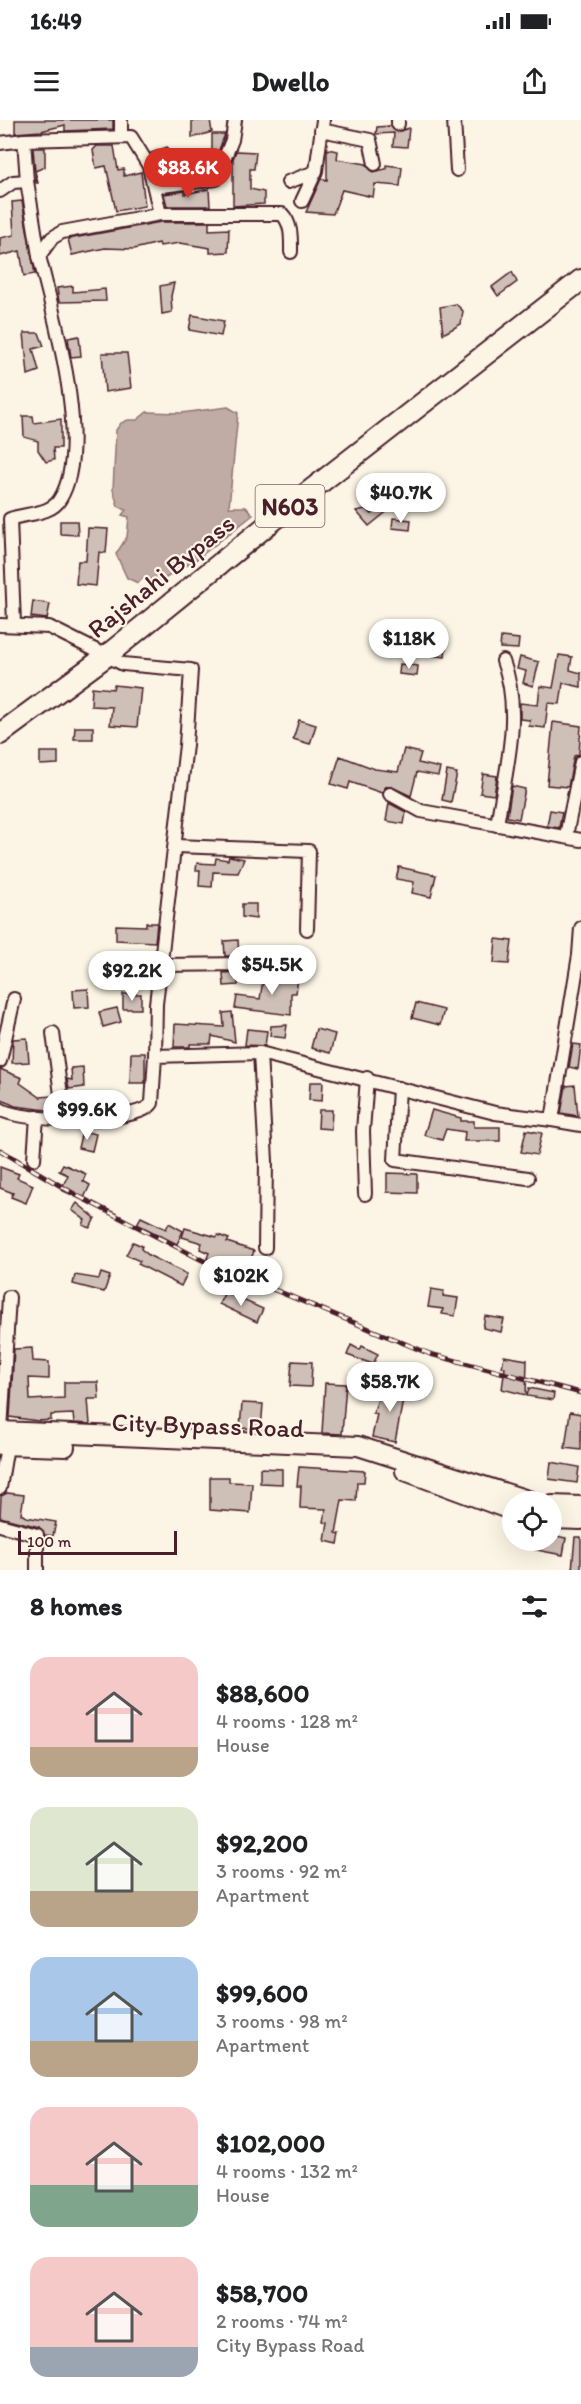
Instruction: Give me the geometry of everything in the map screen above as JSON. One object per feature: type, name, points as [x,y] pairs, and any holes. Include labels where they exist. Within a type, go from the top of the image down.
[{"type":"highway","name":"Rajshahi Bypass","points":[[0,734],[105,657],[302,496],[581,280]]},
{"type":"main road","points":[[2,1438],[146,1439],[358,1446],[502,1492]]},
{"type":"main road","name":"City Bypass Road","points":[[2,1438],[358,1456],[502,1507]]},
{"type":"main road","points":[[562,1505],[581,1506]]},
{"type":"main road","points":[[562,1519],[581,1520]]},
{"type":"street","points":[[121,120],[121,137]]},
{"type":"street","points":[[154,187],[216,178],[232,141],[235,120]]},
{"type":"street","points":[[454,120],[458,170]]},
{"type":"street","points":[[302,201],[316,171],[322,125],[370,140],[375,164]]},
{"type":"street","points":[[0,143],[24,140],[131,137],[149,166],[160,214]]},
{"type":"street","points":[[14,624],[10,519],[42,512],[60,501],[67,481],[72,446],[66,369],[39,256],[27,181],[24,140]]},
{"type":"street","points":[[288,182],[306,177],[316,171]]},
{"type":"street","points":[[0,191],[13,182],[27,181]]},
{"type":"street","points":[[39,256],[52,238],[62,232],[160,214],[282,214],[287,220],[291,233],[291,252]]},
{"type":"street","points":[[0,625],[49,627],[123,664],[191,669],[175,846],[156,1004],[153,1098],[149,1108],[100,1118],[37,1117],[8,1114],[0,1109]]},
{"type":"street","points":[[496,825],[512,730],[510,679],[502,661]]},
{"type":"street","points":[[566,836],[581,762]]},
{"type":"street","points":[[390,794],[420,811],[581,840]]},
{"type":"street","points":[[175,846],[309,851],[307,929]]},
{"type":"street","points":[[552,1120],[579,955],[581,928]]},
{"type":"street","points":[[162,965],[244,964],[298,970]]},
{"type":"street","points":[[0,1061],[14,999]]},
{"type":"street","points":[[52,1033],[64,1118]]},
{"type":"street","points":[[155,1056],[260,1053],[367,1078],[495,1113],[581,1125]]},
{"type":"street","points":[[260,1053],[266,1161],[265,1248]]},
{"type":"street","points":[[365,1194],[363,1131],[367,1078]]},
{"type":"street","points":[[399,1088],[395,1160],[528,1178]]},
{"type":"street","points":[[34,1159],[37,1117]]},
{"type":"street","points":[[0,1488],[9,1297]]},
{"type":"street","points":[[0,1525],[37,1535],[37,1570]]},
{"type":"shaded area","points":[[228,407],[238,413],[229,507],[246,507],[253,515],[197,559],[161,581],[143,578],[138,583],[127,578],[116,554],[127,537],[129,517],[122,515],[126,510],[118,506],[113,490],[116,430],[121,423],[137,420],[147,412],[181,413]]},
{"type":"building","points":[[15,120],[113,120],[113,129],[65,131],[65,125],[41,131],[15,133]]},
{"type":"building","points":[[210,120],[212,132],[192,138],[192,121]]},
{"type":"building","points":[[390,126],[397,132],[409,128],[407,147],[393,146],[394,133],[376,134],[377,127]]},
{"type":"building","points":[[212,134],[225,134],[217,155],[212,156]]},
{"type":"building","points":[[97,146],[114,146],[118,170],[124,169],[124,176],[141,172],[145,206],[116,211],[106,166],[96,168],[93,150]]},
{"type":"building","points":[[167,147],[170,159],[184,156],[185,175],[160,178],[151,153]]},
{"type":"building","points":[[33,148],[45,148],[45,167],[35,171],[38,183],[36,183]]},
{"type":"building","points":[[327,149],[338,151],[337,159],[366,164],[373,172],[386,169],[386,165],[402,167],[400,186],[375,184],[373,197],[342,190],[333,214],[306,212],[321,179],[327,180]]},
{"type":"building","points":[[236,151],[256,152],[254,169],[250,169],[250,189],[264,192],[264,204],[233,206],[233,159]]},
{"type":"building","points":[[209,189],[210,206],[167,206],[164,194],[185,191],[185,194]]},
{"type":"building","points":[[22,201],[35,274],[24,276],[20,251],[0,256],[0,238],[14,235],[12,202]]},
{"type":"building","points":[[161,222],[209,222],[209,230],[229,229],[228,252],[210,253],[210,248],[180,243],[160,246],[159,243],[134,249],[105,248],[72,255],[68,239]]},
{"type":"building","points":[[512,272],[517,282],[498,296],[492,287]]},
{"type":"building","points":[[174,283],[171,296],[172,312],[162,314],[160,286]]},
{"type":"building","points":[[73,286],[73,292],[105,289],[106,301],[59,302],[57,288]]},
{"type":"building","points":[[456,304],[463,311],[461,324],[443,334],[440,307]]},
{"type":"building","points":[[192,315],[224,321],[221,336],[189,330]]},
{"type":"building","points":[[24,333],[39,333],[44,346],[33,349],[39,371],[28,375]]},
{"type":"building","points":[[79,336],[81,356],[71,357],[68,338]]},
{"type":"building","points":[[102,353],[127,353],[131,388],[105,392]]},
{"type":"building","points":[[23,416],[33,416],[34,423],[61,419],[61,448],[53,448],[54,460],[46,462],[38,450],[38,441],[24,437]]},
{"type":"building","points":[[391,492],[395,505],[369,526],[356,511],[365,509],[372,514],[385,506],[383,498]]},
{"type":"building","points":[[393,518],[411,520],[410,530],[392,528]]},
{"type":"building","points":[[60,521],[77,521],[78,535],[60,534]]},
{"type":"building","points":[[88,528],[108,529],[106,553],[99,552],[96,586],[76,584],[78,561],[86,561]]},
{"type":"building","points":[[33,601],[50,604],[47,619],[31,617]]},
{"type":"building","points":[[501,637],[519,639],[518,649],[500,648]]},
{"type":"building","points":[[429,645],[446,646],[445,657],[428,655]]},
{"type":"building","points":[[559,655],[572,657],[570,670],[581,673],[581,687],[563,683],[560,704],[548,703],[545,728],[529,726],[530,720],[520,719],[520,703],[538,705],[540,686],[553,688]]},
{"type":"building","points":[[520,657],[539,662],[533,686],[523,683],[526,671],[517,669]]},
{"type":"building","points":[[400,664],[418,666],[417,676],[399,674]]},
{"type":"building","points":[[114,685],[141,688],[137,727],[110,725],[112,707],[91,706],[92,687],[113,689]]},
{"type":"building","points":[[299,720],[316,725],[310,744],[293,739]]},
{"type":"building","points":[[553,722],[581,726],[579,754],[574,756],[568,787],[547,785]]},
{"type":"building","points":[[75,727],[93,727],[93,739],[74,739]]},
{"type":"building","points":[[404,749],[421,753],[418,763],[440,768],[438,776],[417,772],[411,796],[390,786],[385,787],[382,793],[350,782],[348,789],[331,784],[340,756],[375,769],[398,772]]},
{"type":"building","points":[[40,752],[58,752],[58,764],[40,765]]},
{"type":"building","points":[[447,771],[457,773],[451,802],[442,800]]},
{"type":"building","points":[[483,774],[497,776],[494,795],[480,793]]},
{"type":"building","points":[[512,786],[525,789],[519,819],[507,817]]},
{"type":"building","points":[[389,803],[406,812],[404,824],[386,821]]},
{"type":"building","points":[[550,810],[562,812],[559,828],[547,826]]},
{"type":"building","points":[[229,856],[244,859],[238,873],[213,872],[212,887],[199,886],[200,870],[196,870],[197,863],[215,864],[216,858],[228,860]]},
{"type":"building","points":[[399,867],[436,875],[431,897],[412,893],[414,882],[396,879]]},
{"type":"building","points":[[242,904],[256,904],[256,919],[242,917]]},
{"type":"building","points":[[146,923],[157,923],[155,942],[116,940],[116,925],[146,926]]},
{"type":"building","points":[[496,939],[512,941],[509,964],[494,963]]},
{"type":"building","points":[[238,940],[239,956],[225,956],[224,941]]},
{"type":"building","points":[[238,972],[238,985],[224,986],[223,973]]},
{"type":"building","points":[[264,974],[298,978],[296,993],[291,993],[291,1015],[235,1008],[237,996],[260,999]]},
{"type":"building","points":[[88,989],[89,1007],[74,1008],[73,990]]},
{"type":"building","points":[[123,994],[141,994],[141,1009],[123,1009]]},
{"type":"building","points":[[416,1003],[444,1010],[440,1025],[412,1018]]},
{"type":"building","points":[[117,1008],[121,1022],[103,1027],[99,1012]]},
{"type":"building","points":[[232,1012],[235,1042],[212,1036],[211,1044],[174,1047],[175,1024],[224,1027],[223,1013]]},
{"type":"building","points":[[287,1025],[285,1038],[270,1036],[271,1026]]},
{"type":"building","points":[[247,1029],[267,1031],[265,1046],[245,1045]]},
{"type":"building","points":[[316,1029],[335,1034],[330,1053],[311,1048]]},
{"type":"building","points":[[27,1038],[29,1062],[12,1063],[13,1039]]},
{"type":"building","points":[[573,1044],[581,1045],[578,1069],[569,1067]]},
{"type":"building","points":[[131,1053],[145,1053],[145,1083],[130,1083]]},
{"type":"building","points":[[83,1067],[84,1087],[69,1089],[67,1079],[72,1080],[71,1068]]},
{"type":"building","points":[[0,1069],[22,1078],[20,1083],[40,1097],[53,1096],[55,1111],[15,1106],[0,1099]]},
{"type":"building","points":[[310,1082],[323,1082],[322,1101],[309,1100]]},
{"type":"building","points":[[575,1085],[578,1116],[561,1113],[566,1086]]},
{"type":"building","points":[[319,1110],[332,1110],[331,1129],[318,1128]]},
{"type":"building","points":[[432,1110],[461,1118],[461,1121],[474,1121],[474,1127],[500,1127],[500,1141],[464,1141],[465,1132],[446,1129],[442,1140],[424,1135]]},
{"type":"building","points":[[526,1130],[542,1133],[537,1155],[521,1152]]},
{"type":"building","points":[[82,1131],[96,1134],[92,1151],[78,1148]]},
{"type":"building","points":[[63,1164],[86,1174],[83,1181],[90,1185],[83,1200],[61,1190],[68,1175],[59,1171]]},
{"type":"building","points":[[0,1167],[19,1174],[17,1178],[33,1185],[26,1203],[11,1197],[13,1193],[0,1188]]},
{"type":"building","points":[[387,1173],[417,1174],[417,1193],[387,1192]]},
{"type":"building","points":[[77,1203],[95,1218],[90,1228],[83,1225],[85,1220],[72,1210]]},
{"type":"building","points":[[141,1217],[166,1229],[169,1223],[183,1231],[177,1244],[137,1224]]},
{"type":"building","points":[[185,1228],[217,1237],[218,1235],[229,1239],[227,1242],[254,1251],[245,1276],[207,1258],[209,1253],[200,1249],[202,1243],[182,1237]]},
{"type":"building","points":[[133,1242],[142,1246],[141,1249],[150,1256],[187,1274],[181,1286],[138,1264],[140,1261],[126,1255]]},
{"type":"building","points":[[101,1273],[110,1276],[104,1292],[73,1284],[75,1275],[99,1279]]},
{"type":"building","points":[[431,1289],[444,1291],[443,1296],[458,1298],[455,1316],[442,1314],[443,1309],[428,1307]]},
{"type":"building","points":[[225,1292],[263,1309],[257,1322],[219,1304]]},
{"type":"building","points":[[485,1316],[504,1319],[501,1332],[483,1328]]},
{"type":"building","points":[[351,1345],[360,1350],[362,1346],[378,1354],[373,1364],[347,1355]]},
{"type":"building","points":[[32,1348],[33,1361],[49,1362],[49,1379],[29,1378],[30,1400],[64,1398],[64,1382],[98,1382],[99,1399],[88,1399],[90,1424],[74,1423],[73,1414],[51,1415],[51,1420],[38,1421],[10,1417],[14,1349]]},
{"type":"building","points":[[504,1356],[527,1360],[526,1395],[502,1389]]},
{"type":"building","points":[[292,1361],[312,1362],[311,1387],[290,1386]]},
{"type":"building","points":[[325,1383],[346,1384],[342,1434],[322,1433]]},
{"type":"building","points":[[383,1386],[422,1397],[422,1401],[403,1400],[395,1442],[372,1437],[377,1414],[373,1413]]},
{"type":"building","points":[[529,1388],[554,1393],[553,1400],[527,1396]]},
{"type":"building","points":[[242,1403],[263,1404],[261,1429],[240,1428]]},
{"type":"building","points":[[570,1412],[581,1414],[581,1450],[565,1448]]},
{"type":"building","points":[[551,1462],[579,1467],[577,1483],[549,1479]]},
{"type":"building","points":[[299,1467],[365,1471],[364,1482],[357,1482],[356,1501],[342,1500],[336,1533],[340,1534],[338,1544],[325,1541],[328,1523],[324,1522],[326,1509],[300,1508],[301,1486],[297,1486]]},
{"type":"building","points":[[260,1468],[282,1469],[282,1484],[260,1483]]},
{"type":"building","points":[[210,1477],[229,1477],[229,1482],[252,1483],[250,1513],[210,1510]]},
{"type":"building","points":[[7,1493],[24,1495],[21,1514],[26,1517],[56,1522],[53,1536],[45,1535],[39,1527],[0,1517],[1,1496]]},
{"type":"building","points":[[562,1537],[566,1538],[563,1555],[542,1551],[562,1551]]},
{"type":"building","points":[[575,1537],[581,1537],[581,1570],[572,1570]]},
{"type":"railway","points":[[0,1150],[76,1195],[202,1260],[430,1354],[581,1393]]}]
